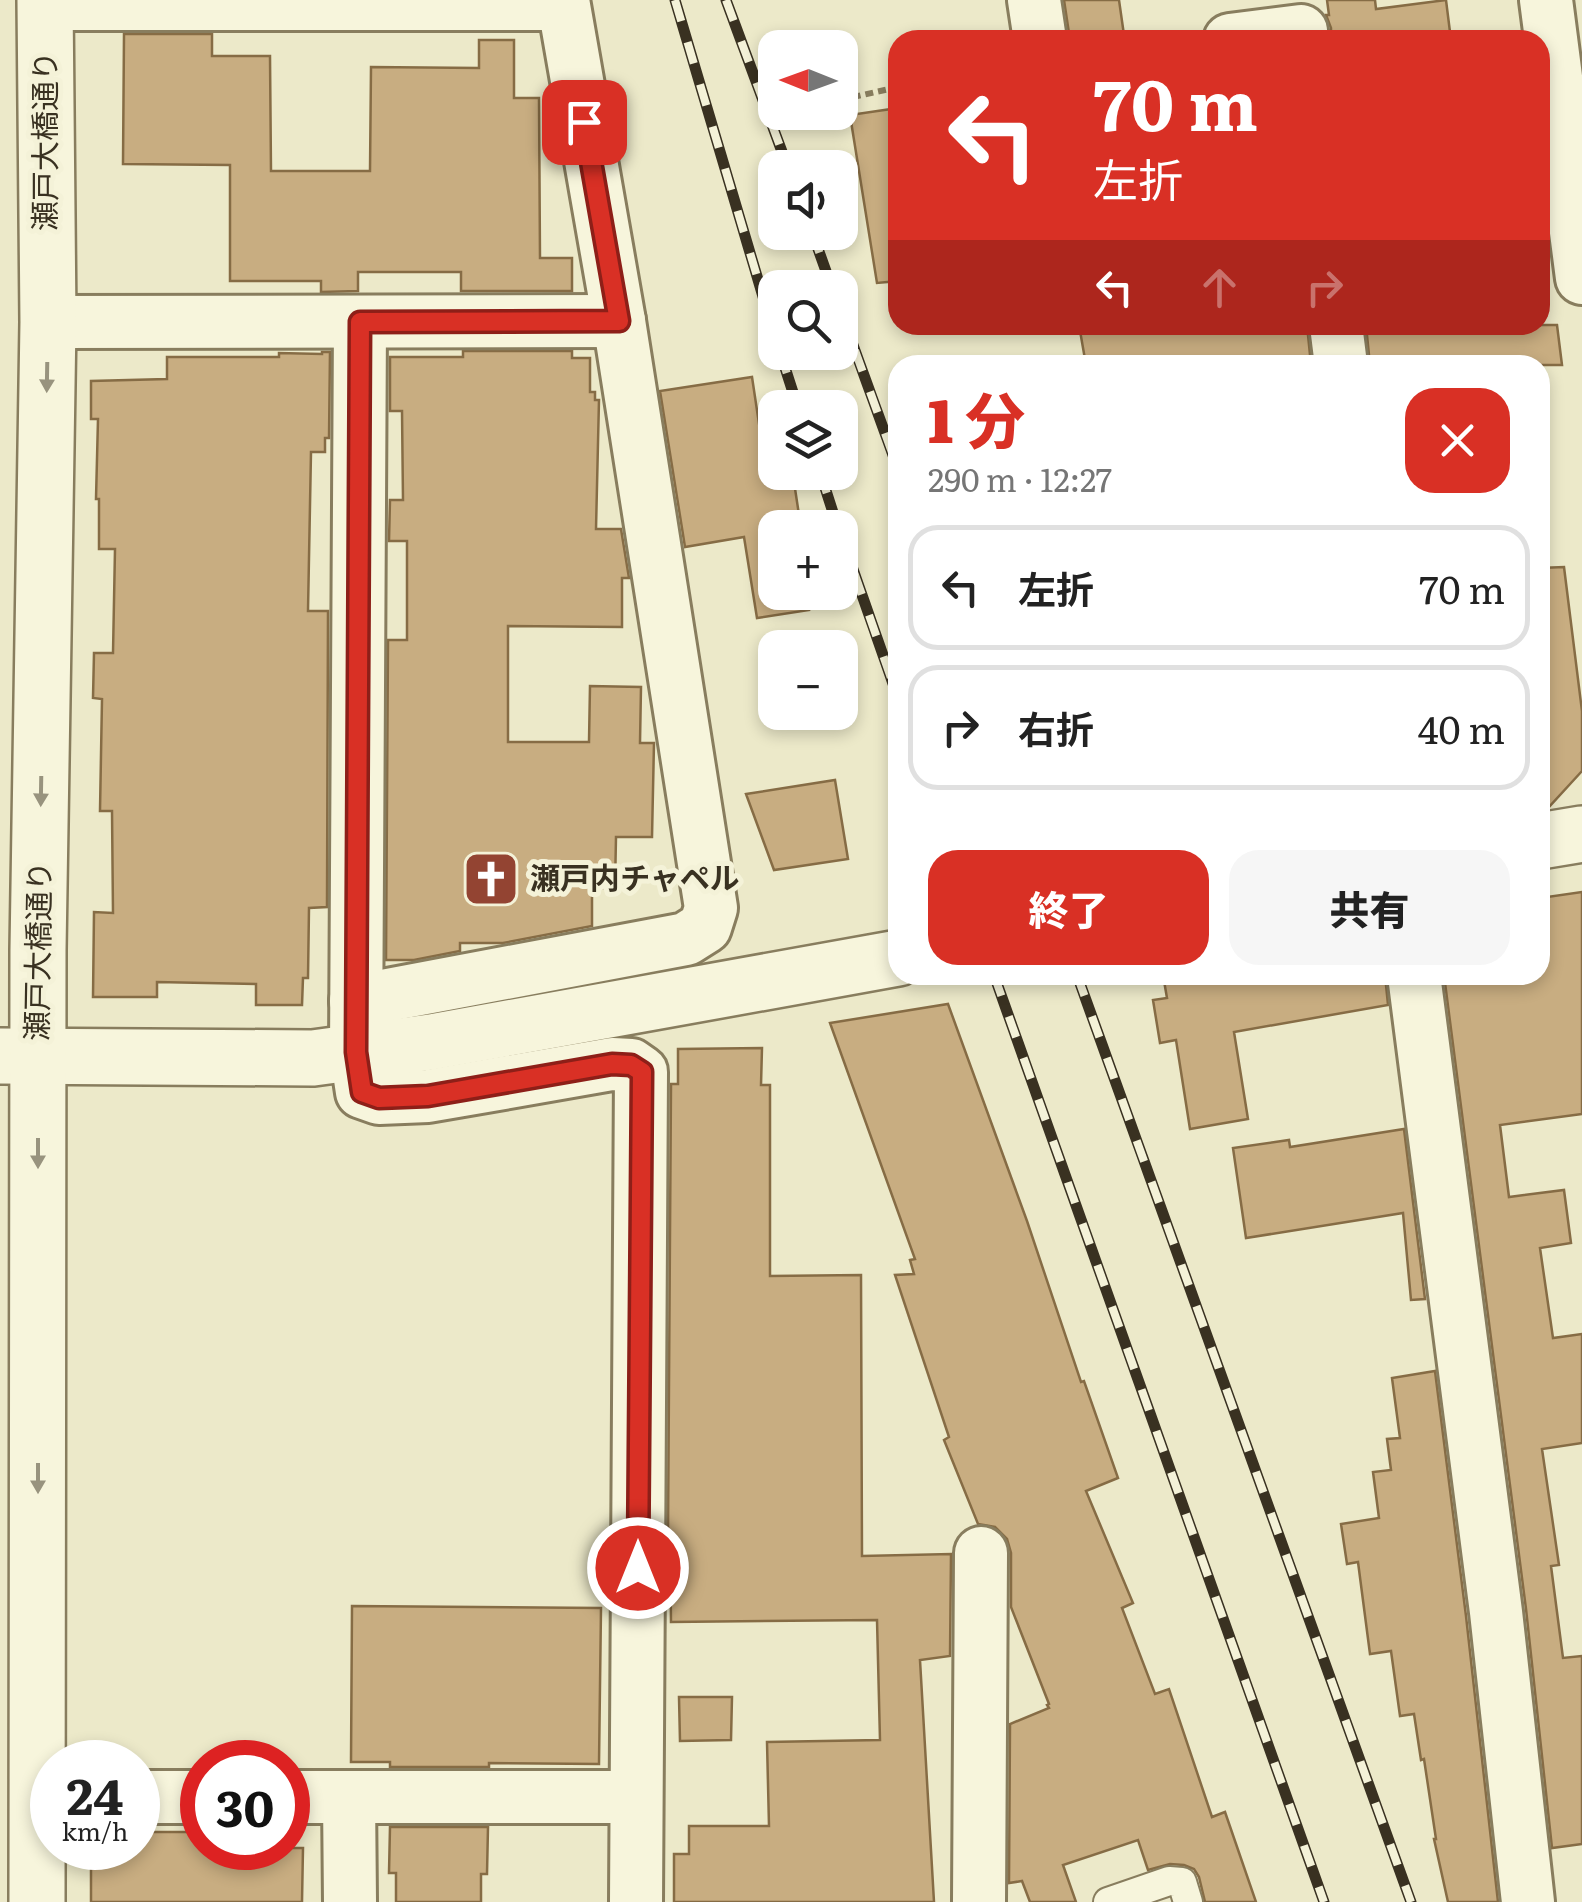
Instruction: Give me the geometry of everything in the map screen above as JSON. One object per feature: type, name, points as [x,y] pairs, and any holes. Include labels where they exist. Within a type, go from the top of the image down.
[{"type":"street","points":[[1034,0],[1038,30]]},
{"type":"street","points":[[1546,0],[1547,30]]},
{"type":"street","points":[[19,1056],[313,1058],[356,1026],[686,939],[704,927],[711,908],[619,321],[563,2],[45,2]]},
{"type":"street","name":"瀬戸大橋通り","points":[[43,1740],[19,1056],[48,322],[45,2]]},
{"type":"street","points":[[1274,30],[1301,24]]},
{"type":"street","points":[[1550,81],[1556,202],[1582,278]]},
{"type":"street","points":[[48,322],[619,321]]},
{"type":"street","points":[[360,322],[356,1026],[362,1092],[379,1098],[428,1096],[612,1064],[631,1065],[642,1072],[636,1902]]},
{"type":"street","points":[[1550,839],[1582,834]]},
{"type":"street","points":[[356,1026],[431,1042],[888,960]]},
{"type":"street","points":[[1415,985],[1496,1612],[1528,1902]]},
{"type":"street","points":[[979,1902],[981,1553]]},
{"type":"street","points":[[310,1797],[636,1797]]},
{"type":"street","points":[[349,1797],[350,1902]]},
{"type":"street","name":"瀬戸大橋通り","points":[[37,1902],[39,1870]]},
{"type":"lane","points":[[1108,1902],[1169,1881],[1182,1882],[1188,1902]]},
{"type":"path","points":[[858,96],[888,89]]},
{"type":"building","points":[[1064,0],[1119,0],[1123,30],[1068,30]]},
{"type":"building","points":[[1327,0],[1375,0],[1376,9],[1446,0],[1450,30],[1331,30]]},
{"type":"building","points":[[124,34],[212,34],[212,56],[270,56],[271,171],[370,171],[371,67],[479,68],[479,40],[514,40],[514,98],[539,98],[540,258],[572,258],[572,291],[461,291],[461,272],[358,272],[358,291],[321,292],[321,281],[230,281],[230,165],[123,164]]},
{"type":"building","points":[[888,109],[888,282],[877,283],[852,130],[858,130],[858,114]]},
{"type":"building","points":[[1550,325],[1557,325],[1562,365],[1550,365],[1550,355],[1369,355],[1367,335],[1550,335]]},
{"type":"building","points":[[1081,335],[1308,335],[1310,355],[1084,355]]},
{"type":"building","points":[[463,351],[572,351],[572,358],[590,358],[590,392],[595,392],[595,400],[599,400],[596,529],[621,529],[629,578],[622,578],[622,627],[508,626],[508,742],[589,742],[590,686],[641,687],[640,743],[654,743],[652,837],[616,837],[615,888],[592,888],[592,926],[503,943],[460,943],[460,951],[414,960],[386,960],[388,640],[407,640],[407,541],[389,541],[390,500],[403,500],[402,411],[390,411],[390,357],[463,357]]},
{"type":"building","points":[[330,352],[329,438],[325,438],[325,452],[311,452],[308,611],[328,611],[327,907],[309,908],[308,978],[303,978],[302,1005],[256,1005],[256,984],[157,982],[157,997],[93,997],[94,912],[113,913],[112,811],[100,811],[102,699],[93,698],[94,653],[113,653],[115,549],[99,549],[98,419],[91,419],[91,381],[167,379],[167,357],[279,357],[279,353]]},
{"type":"building","points":[[752,377],[758,417],[758,490],[795,490],[798,510],[758,510],[758,610],[809,610],[757,618],[744,537],[685,547],[660,391]]},
{"type":"building","points":[[1564,567],[1582,711],[1582,771],[1550,806],[1550,568]]},
{"type":"building","points":[[835,780],[848,859],[774,870],[746,794]]},
{"type":"building","points":[[1582,892],[1582,1114],[1500,1125],[1509,1197],[1564,1190],[1571,1243],[1540,1248],[1553,1338],[1582,1334],[1582,1443],[1542,1449],[1559,1565],[1551,1566],[1563,1658],[1582,1656],[1582,1844],[1552,1848],[1526,1609],[1445,985],[1550,985],[1550,897]]},
{"type":"building","points":[[1165,985],[1386,985],[1388,1005],[1234,1032],[1248,1119],[1190,1129],[1176,1040],[1160,1043],[1153,1000],[1167,998]]},
{"type":"building","points":[[948,1004],[1118,1478],[1086,1491],[1133,1603],[1122,1608],[1155,1694],[1169,1689],[1212,1817],[1225,1812],[1256,1902],[1205,1902],[1194,1869],[1170,1864],[1148,1870],[1138,1840],[1063,1865],[1076,1902],[1030,1902],[1022,1881],[1009,1883],[1010,1724],[1049,1708],[1049,1704],[1011,1607],[1011,1553],[1007,1539],[995,1527],[978,1524],[944,1440],[949,1437],[895,1275],[914,1274],[910,1260],[915,1259],[830,1023]]},
{"type":"building","points":[[762,1048],[761,1085],[770,1085],[770,1276],[861,1275],[862,1556],[951,1554],[950,1656],[920,1660],[934,1902],[674,1902],[674,1854],[689,1854],[689,1826],[769,1826],[767,1742],[880,1740],[877,1620],[671,1622],[671,1084],[678,1084],[678,1049]]},
{"type":"building","points":[[1404,1129],[1425,1299],[1411,1300],[1403,1213],[1246,1238],[1233,1148],[1289,1140],[1290,1147]]},
{"type":"building","points":[[1435,1371],[1498,1902],[1448,1902],[1414,1714],[1400,1716],[1391,1651],[1370,1654],[1358,1562],[1347,1564],[1341,1524],[1379,1518],[1373,1472],[1391,1470],[1387,1439],[1400,1438],[1392,1378]]},
{"type":"building","points":[[352,1606],[601,1608],[599,1764],[390,1767],[390,1762],[351,1762]]},
{"type":"building","points":[[679,1697],[732,1697],[731,1740],[680,1741]]},
{"type":"building","points":[[390,1827],[488,1827],[487,1874],[481,1874],[481,1902],[396,1902],[396,1873],[389,1873]]},
{"type":"building","points":[[160,1832],[180,1832],[180,1870],[303,1870],[302,1902],[91,1902],[91,1870],[160,1870]]},
{"type":"railway","points":[[675,0],[758,280]]},
{"type":"railway","points":[[726,0],[781,150]]},
{"type":"railway","points":[[818,250],[826,270]]},
{"type":"railway","points":[[858,359],[888,441]]},
{"type":"railway","points":[[786,370],[792,390]]},
{"type":"railway","points":[[826,490],[832,510]]},
{"type":"railway","points":[[858,584],[888,669]]},
{"type":"railway","points":[[998,985],[1324,1902]]},
{"type":"railway","points":[[1081,985],[1411,1902]]},
{"type":"place","name":"瀬戸内チャペル","points":[[491,879]]},
{"type":"route","points":[[584,122],[619,321],[360,322],[356,1052],[362,1092],[379,1098],[428,1096],[612,1064],[631,1065],[642,1072],[638,1568]]}]
